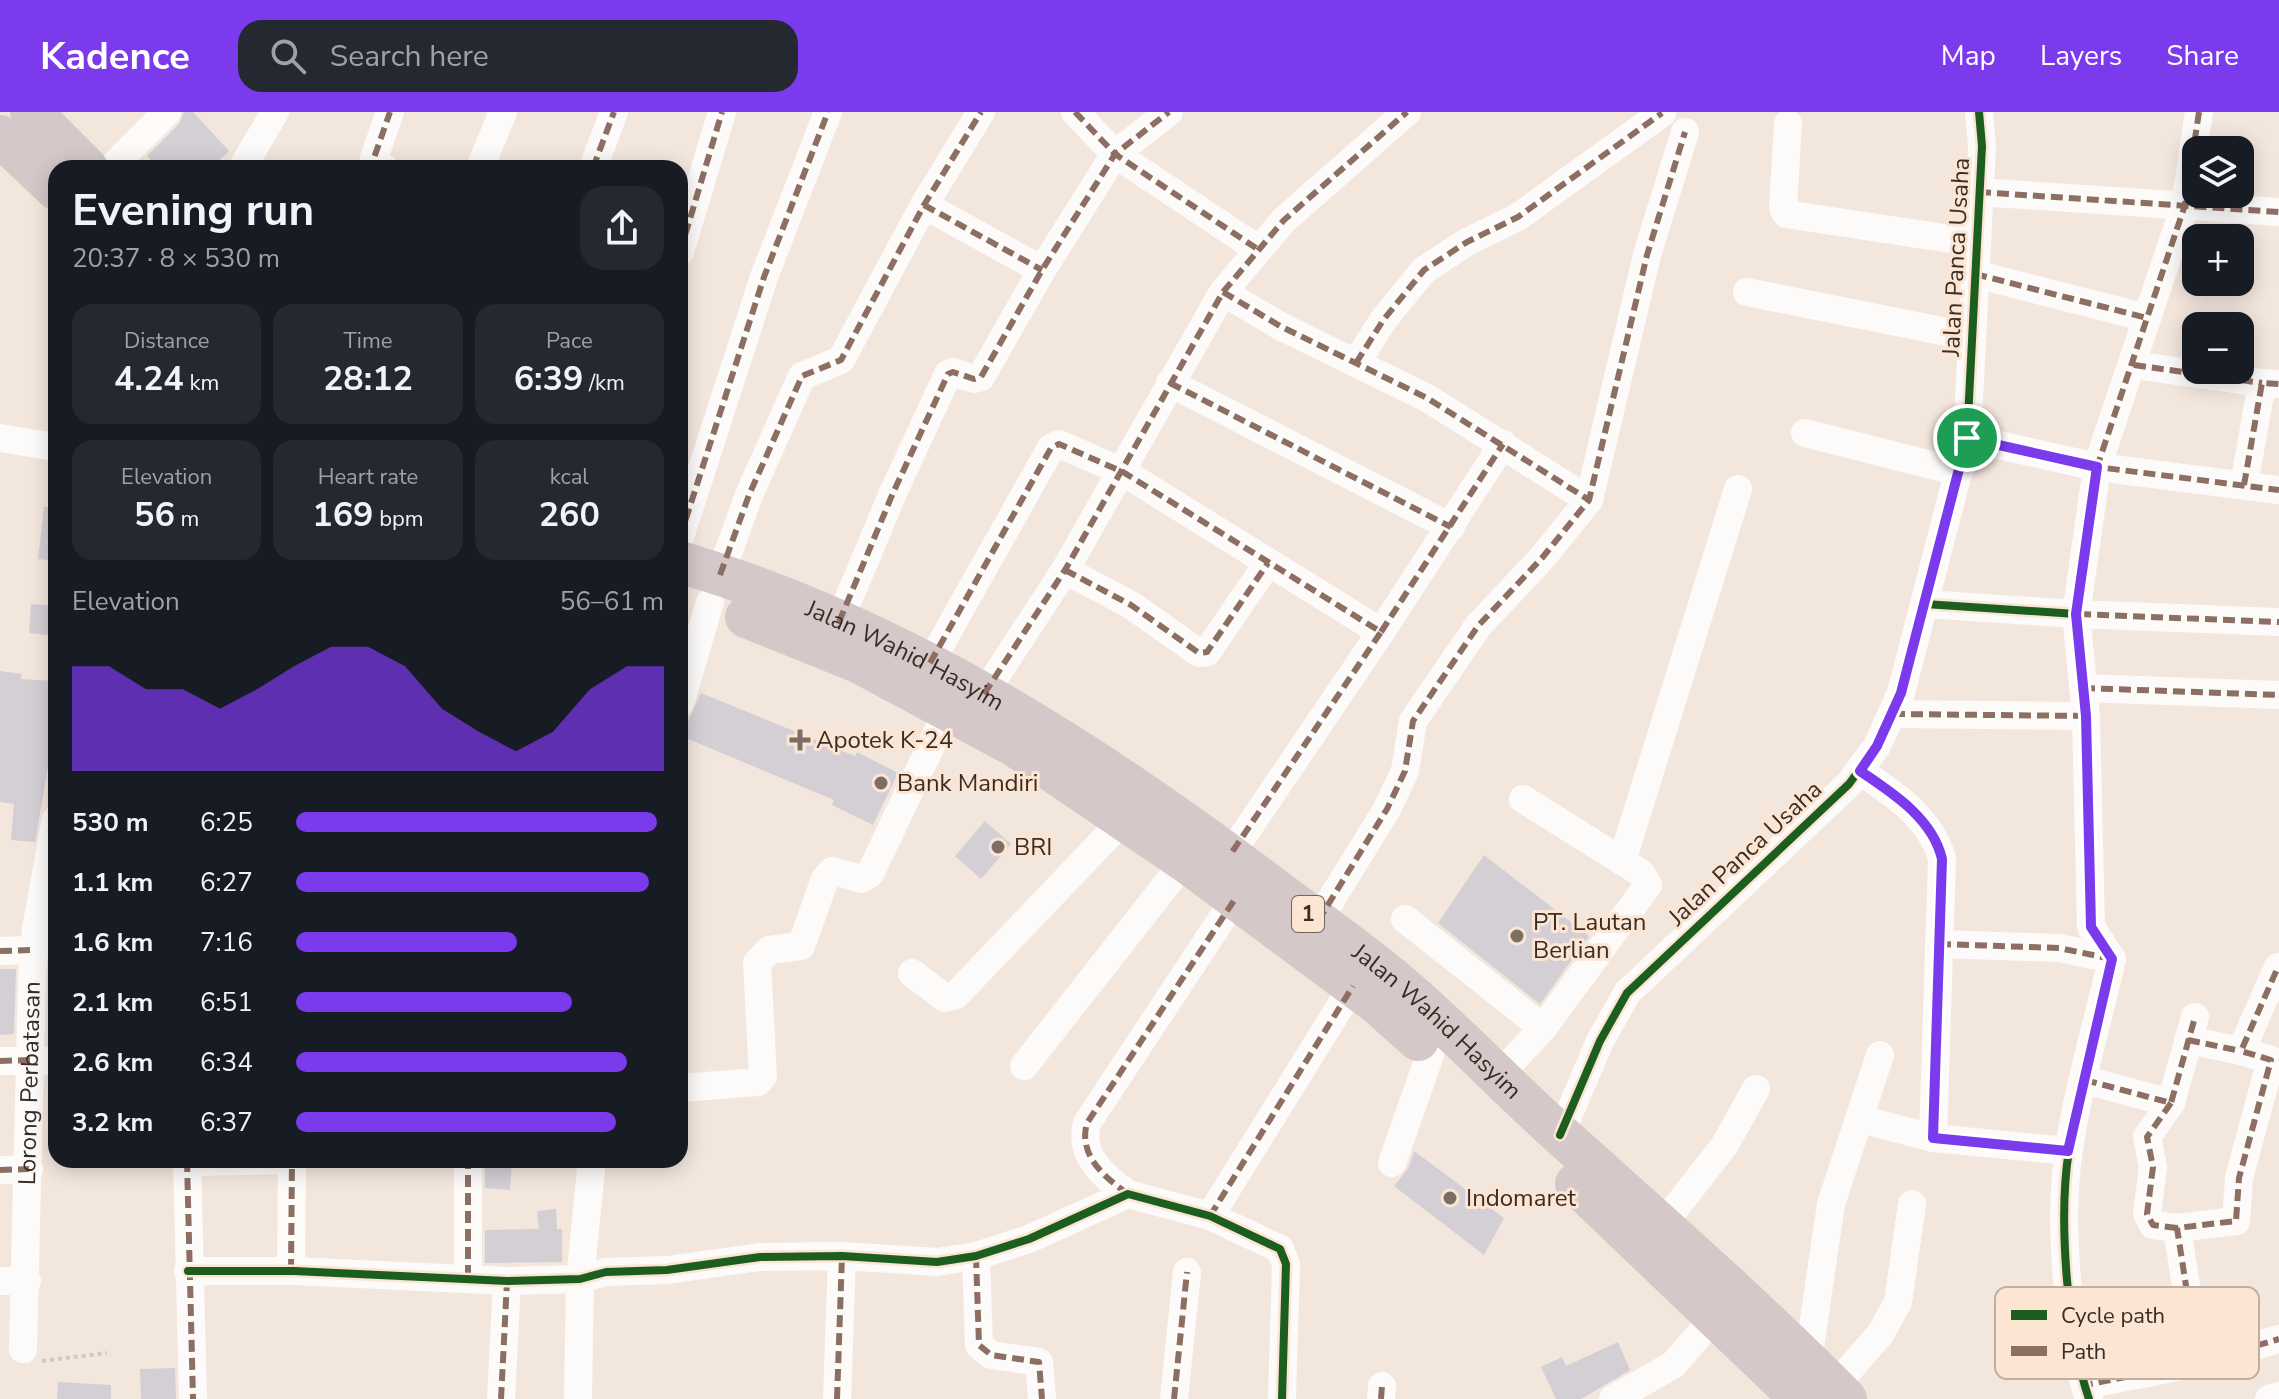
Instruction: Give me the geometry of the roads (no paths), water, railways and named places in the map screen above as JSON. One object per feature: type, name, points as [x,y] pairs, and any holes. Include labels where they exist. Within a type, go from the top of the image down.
[{"type":"highway","points":[[8,132],[69,160]]},
{"type":"highway","points":[[8,132],[48,180]]},
{"type":"highway","name":"Jalan Wahid Hasyim","points":[[688,572],[703,590],[858,662],[966,702],[1121,780],[1230,855],[1398,982],[1560,1135],[1663,1224],[1822,1386]]},
{"type":"highway","name":"Jalan Wahid Hasyim","points":[[703,590],[839,622],[930,663],[966,702],[1015,746],[1125,818],[1353,986],[1431,1052],[1715,1317],[1822,1386]]},
{"type":"street","points":[[119,160],[167,112]]},
{"type":"street","points":[[247,160],[275,112]]},
{"type":"street","points":[[374,160],[390,112]]},
{"type":"street","points":[[483,160],[503,112]]},
{"type":"street","points":[[596,160],[614,112]]},
{"type":"street","points":[[688,225],[722,112]]},
{"type":"street","points":[[688,512],[764,277],[828,112]]},
{"type":"street","points":[[688,664],[703,590],[802,376],[841,360],[924,205],[981,112]]},
{"type":"street","points":[[1075,112],[1115,154],[1256,248]]},
{"type":"street","points":[[839,622],[893,493],[948,374],[953,372],[974,379],[981,377],[1042,270],[1115,154],[1169,112]]},
{"type":"street","points":[[688,1087],[758,1082],[763,1076],[766,1068],[757,972],[760,955],[769,950],[801,946],[825,879],[832,871],[862,879],[870,874],[966,702],[1065,570],[1223,292],[1256,248],[1341,167],[1407,112]]},
{"type":"street","name":"Jalan Panca Usaha","points":[[1560,1135],[1600,1041],[1627,993],[1860,771],[1893,714],[1925,604],[1967,438],[1982,146],[1979,112]]},
{"type":"street","points":[[2195,136],[2199,112]]},
{"type":"street","points":[[1356,363],[1384,319],[1424,270],[1467,242],[1518,217],[1662,113]]},
{"type":"street","points":[[1788,124],[1783,208],[1788,215],[1977,243]]},
{"type":"street","points":[[1318,921],[1387,809],[1405,771],[1413,721],[1478,626],[1542,558],[1589,500],[1647,255],[1685,132]]},
{"type":"street","points":[[1979,192],[2182,205]]},
{"type":"street","points":[[924,205],[1042,270]]},
{"type":"street","points":[[2071,1287],[2067,1242],[2068,1151],[2112,959],[2091,927],[2084,702],[2076,614],[2097,467],[2134,365],[2184,208]]},
{"type":"street","points":[[2225,208],[2279,212]]},
{"type":"street","points":[[1975,274],[2147,318]]},
{"type":"street","points":[[1223,292],[1427,398],[1589,500]]},
{"type":"street","points":[[1747,292],[1972,337]]},
{"type":"street","points":[[2134,365],[2270,384],[2244,485]]},
{"type":"street","points":[[1170,383],[1451,527]]},
{"type":"street","points":[[1805,433],[1959,472]]},
{"type":"street","points":[[0,438],[48,446]]},
{"type":"street","points":[[1967,438],[2097,467],[2279,490]]},
{"type":"street","points":[[1230,855],[1451,527],[1503,444]]},
{"type":"street","points":[[930,663],[1051,448],[1064,445],[1123,472],[1381,632]]},
{"type":"street","points":[[1622,861],[1738,489]]},
{"type":"street","points":[[1065,570],[1131,605],[1199,653],[1207,652],[1268,563]]},
{"type":"street","points":[[1925,604],[2279,622]]},
{"type":"street","points":[[1893,714],[2084,702],[2279,695]]},
{"type":"street","points":[[1860,771],[1912,811],[1939,846],[1942,859],[1933,1138]]},
{"type":"street","points":[[1498,1076],[1543,1028],[1648,890],[1646,878],[1523,799]]},
{"type":"street","points":[[912,973],[942,996],[949,998],[956,995],[1125,818]]},
{"type":"street","points":[[1024,1066],[1185,861]]},
{"type":"street","name":"Lorong Perbatasan","points":[[23,1349],[13,1281],[43,1061],[34,950],[48,867]]},
{"type":"street","points":[[1235,899],[1087,1123],[1084,1142],[1089,1156],[1128,1194],[1210,1216],[1280,1249],[1285,1256],[1282,1399]]},
{"type":"street","points":[[1405,919],[1543,1028]]},
{"type":"street","points":[[1939,944],[2059,948],[2112,959]]},
{"type":"street","points":[[0,951],[34,950]]},
{"type":"street","points":[[2241,1051],[2278,967]]},
{"type":"street","points":[[1210,1216],[1353,986]]},
{"type":"street","points":[[2192,1029],[2241,1051],[2275,1061],[2239,1178],[2236,1221],[2177,1228],[2153,1225],[2147,1214],[2153,1167],[2147,1137],[2171,1103],[2192,1029]]},
{"type":"street","points":[[1392,1163],[1431,1052]]},
{"type":"street","points":[[1822,1386],[1831,1204],[1880,1055]]},
{"type":"street","points":[[0,1061],[43,1061]]},
{"type":"street","points":[[2085,1080],[2171,1103]]},
{"type":"street","points":[[1663,1224],[1724,1146],[1756,1089]]},
{"type":"street","points":[[1860,1119],[1933,1138],[2068,1151]]},
{"type":"street","points":[[187,1168],[193,1399]]},
{"type":"street","points":[[291,1271],[294,1168]]},
{"type":"street","points":[[468,1168],[468,1277]]},
{"type":"street","points":[[578,1399],[580,1279],[591,1168]]},
{"type":"street","points":[[0,1170],[29,1169]]},
{"type":"street","points":[[188,1271],[291,1271],[507,1281],[580,1279],[606,1272],[667,1270],[760,1257],[842,1256],[937,1262],[976,1256],[1029,1239],[1128,1194]]},
{"type":"street","points":[[1822,1386],[1881,1333],[1898,1302],[1912,1204]]},
{"type":"street","points":[[2177,1228],[2186,1287]]},
{"type":"street","points":[[837,1399],[842,1256]]},
{"type":"street","points":[[976,1256],[979,1345],[991,1355],[1039,1362],[1042,1399]]},
{"type":"street","points":[[1174,1399],[1187,1272]]},
{"type":"street","points":[[501,1399],[507,1281]]},
{"type":"street","points":[[1613,1399],[1673,1365],[1715,1317]]},
{"type":"street","points":[[2259,1345],[2279,1339]]},
{"type":"street","points":[[2087,1392],[2137,1379]]},
{"type":"street","points":[[2269,1399],[2279,1396]]},
{"type":"place","name":"Apotek K-24","points":[[800,740]]},
{"type":"place","name":"Bank Mandiri","points":[[881,783]]},
{"type":"place","name":"BRI","points":[[998,847]]},
{"type":"place","name":"PT. Lautan Berlian","points":[[1517,936]]},
{"type":"place","name":"Indomaret","points":[[1450,1198]]}]
